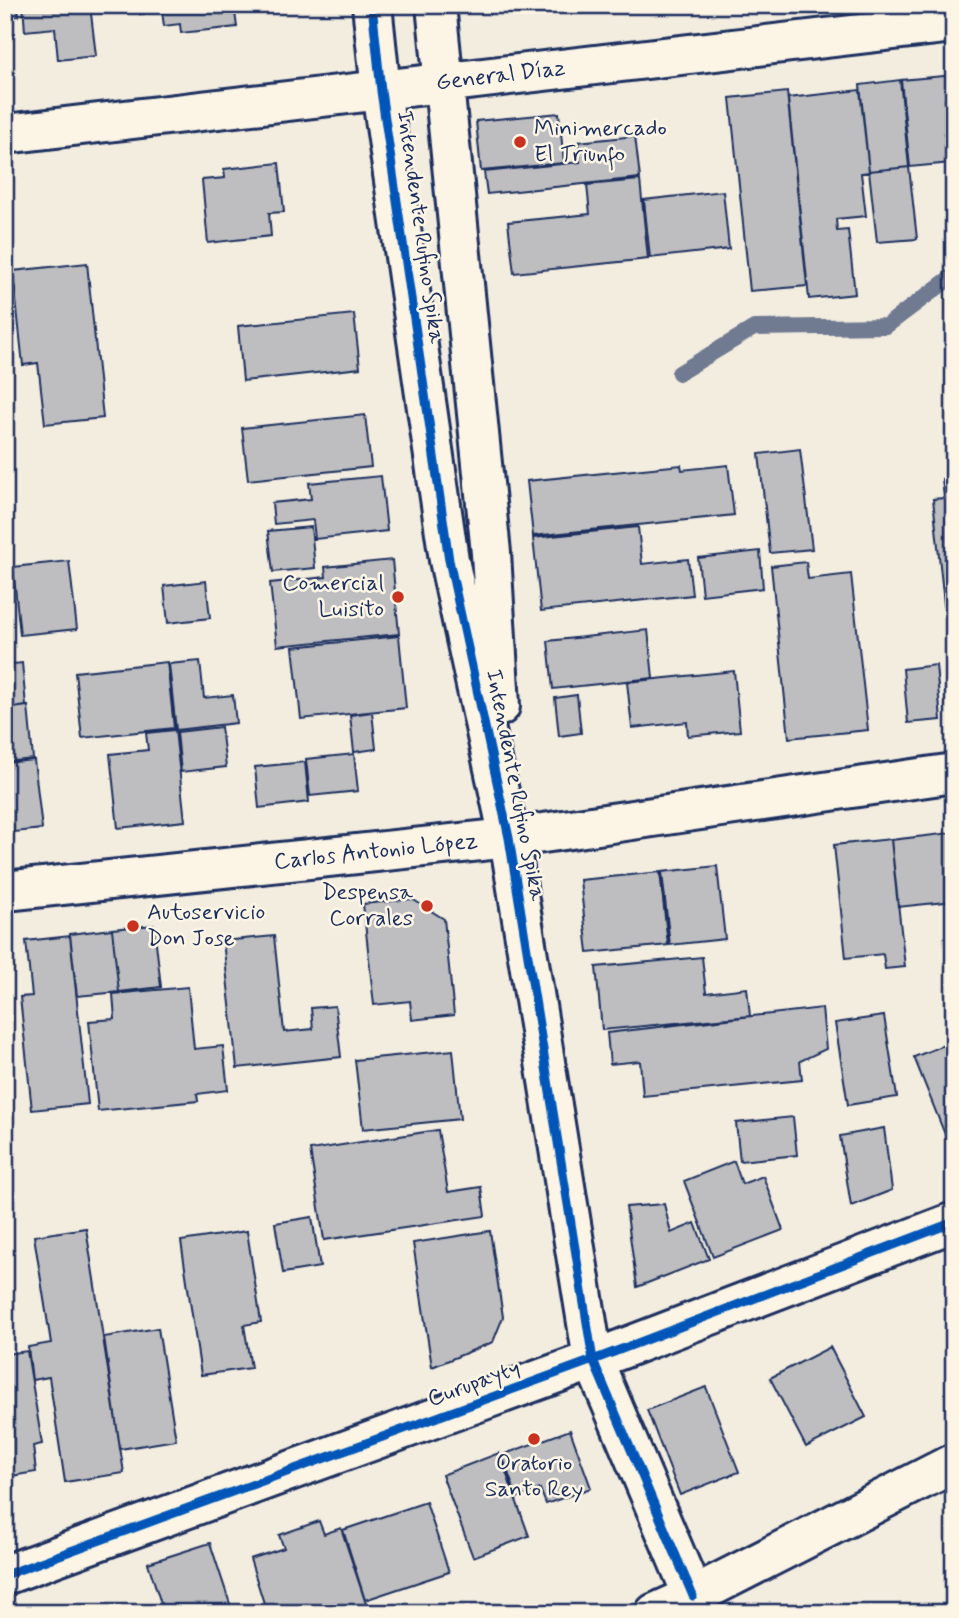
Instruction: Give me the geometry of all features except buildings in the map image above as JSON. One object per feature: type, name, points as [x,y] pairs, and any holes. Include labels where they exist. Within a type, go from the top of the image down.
[{"type":"street","name":"Intendente Rufino Spika","points":[[372,5],[381,91],[449,560],[509,838],[593,1360],[693,1596]]},
{"type":"street","name":"Intendente Rufino Spika","points":[[436,5],[491,553],[509,838]]},
{"type":"street","name":"General Díaz","points":[[5,134],[954,23]]},
{"type":"street","name":"Carlos Antonio López","points":[[5,891],[509,838],[954,773]]},
{"type":"street","name":"Curupayty","points":[[5,1575],[593,1360],[954,1222]]},
{"type":"street","points":[[655,1613],[954,1463]]},
{"type":"waterway","points":[[679,373],[754,328],[886,326],[954,275]]},
{"type":"cycle path","points":[[372,5],[381,91],[449,560],[509,838],[593,1360],[693,1596]]},
{"type":"cycle path","points":[[5,1575],[593,1360],[954,1222]]},
{"type":"place","name":"Minimercado El Triunfo","points":[[520,142]]},
{"type":"place","name":"Comercial Luisito","points":[[398,597]]},
{"type":"place","name":"Despensa Corrales","points":[[427,906]]},
{"type":"place","name":"Autoservicio Don Jose","points":[[133,926]]},
{"type":"place","name":"Oratorio Santo Rey","points":[[534,1439]]}]
